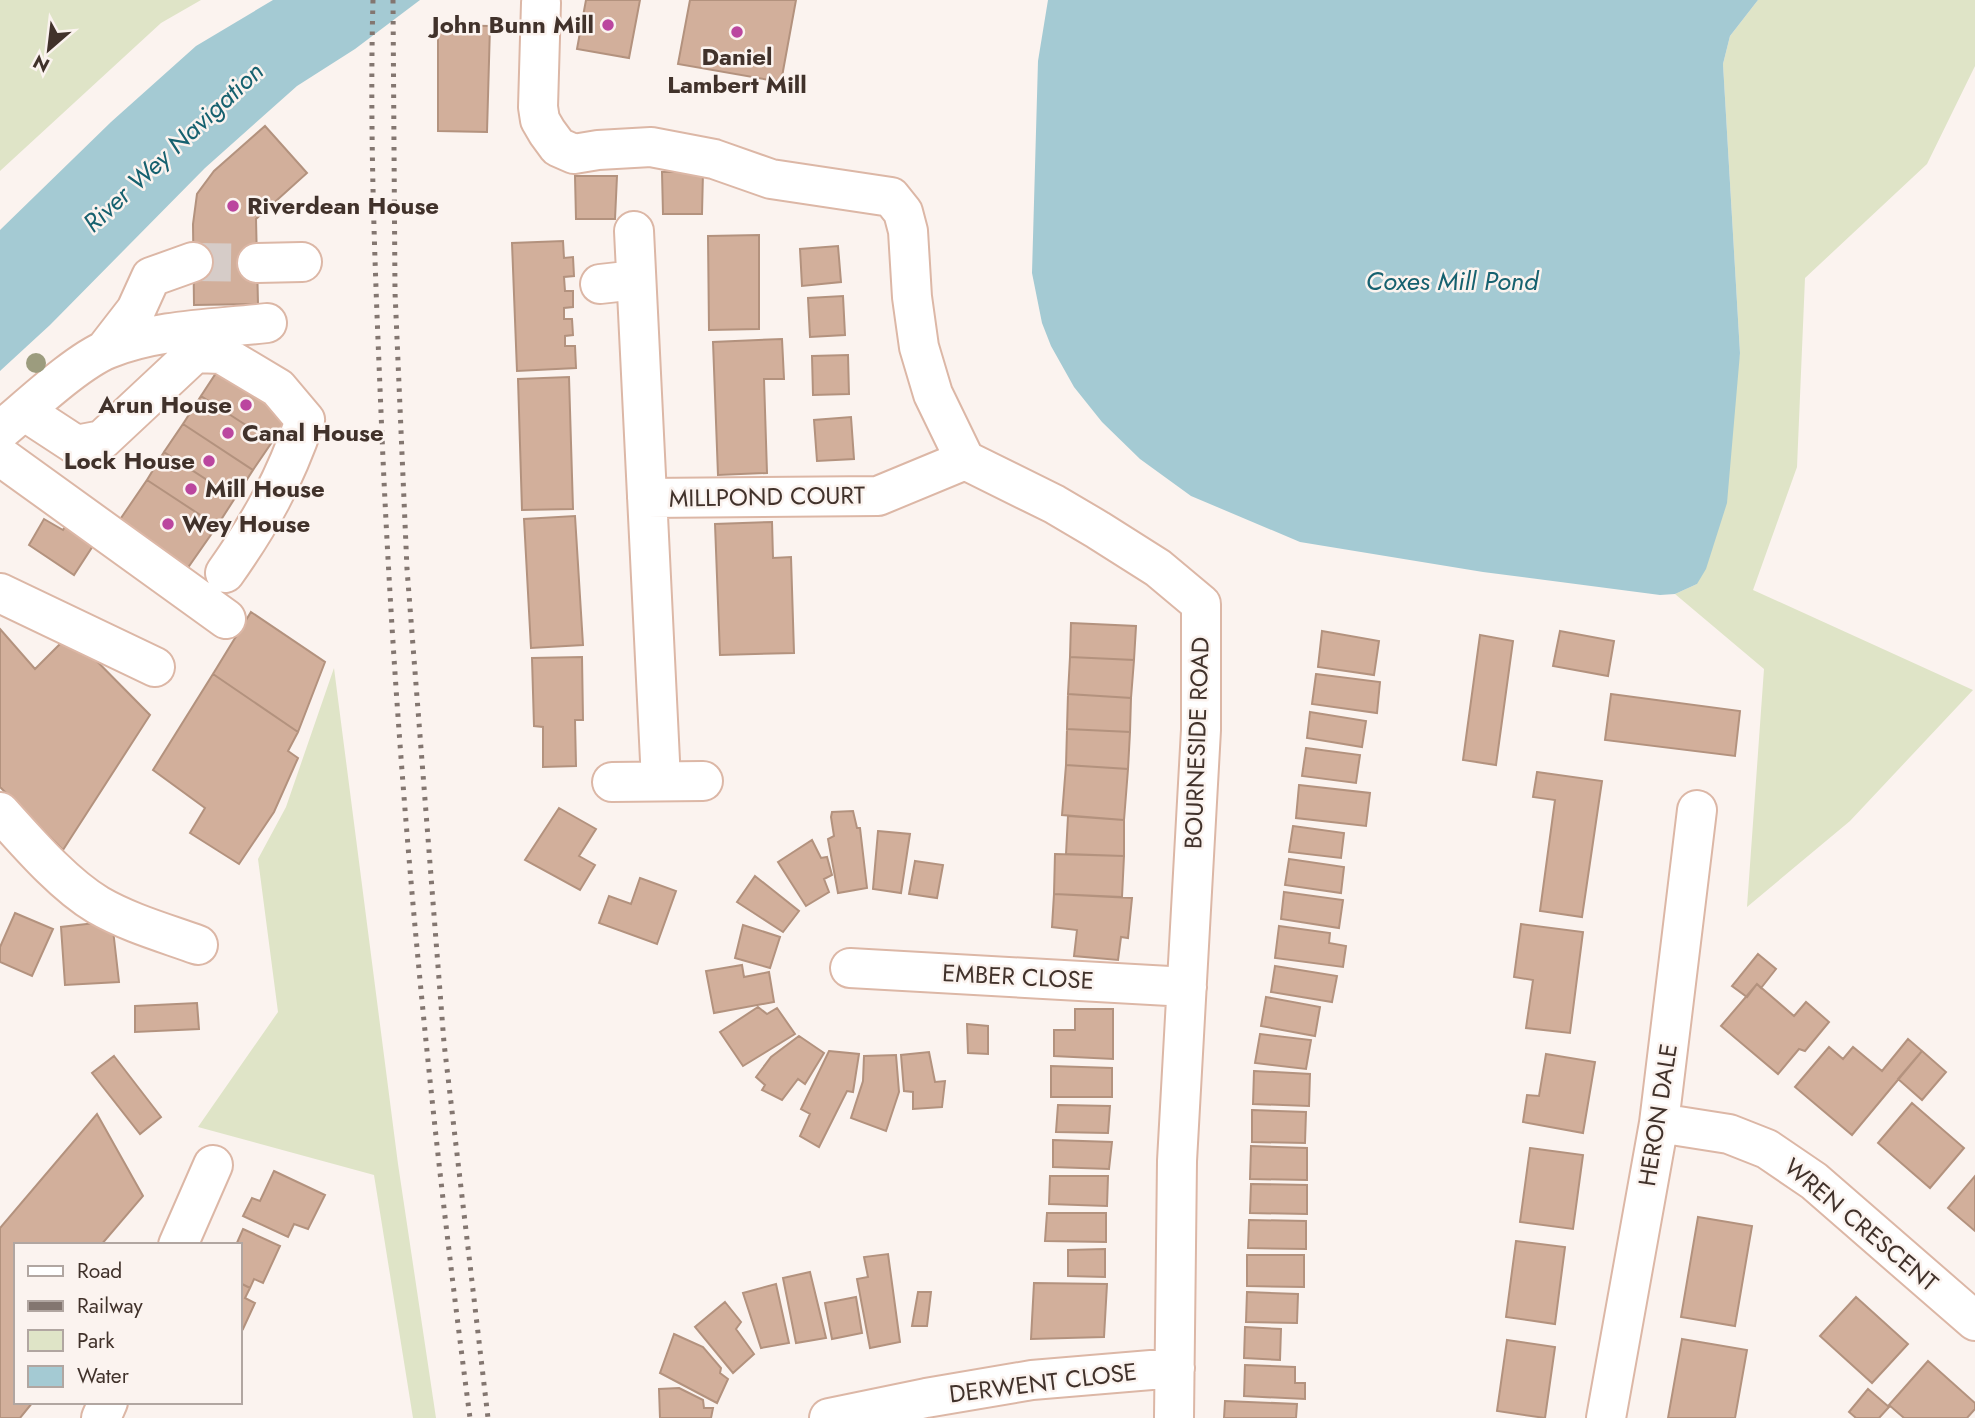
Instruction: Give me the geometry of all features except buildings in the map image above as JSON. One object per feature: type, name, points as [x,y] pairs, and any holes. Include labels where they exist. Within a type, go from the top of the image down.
[{"type":"street","points":[[541,3],[538,107],[540,120],[558,147],[574,154],[652,147],[713,159],[771,179],[891,197],[904,212],[908,231],[912,297],[919,347],[933,394],[965,460]]},
{"type":"street","name":"MILLPOND COURT","points":[[634,230],[618,282],[647,498],[661,782]]},
{"type":"street","points":[[105,350],[136,310],[151,277],[193,262]]},
{"type":"street","points":[[257,263],[302,262]]},
{"type":"street","points":[[12,421],[78,367],[105,350],[150,336],[267,323]]},
{"type":"street","points":[[12,421],[76,445],[102,440],[195,353],[221,355],[278,388],[305,420],[290,462],[258,526],[225,573]]},
{"type":"street","points":[[0,456],[226,619]]},
{"type":"street","name":"MILLPOND COURT","points":[[647,498],[878,496],[965,460]]},
{"type":"street","name":"BOURNESIDE ROAD","points":[[965,460],[1054,504],[1098,530],[1158,568],[1201,604],[1201,730],[1177,1161],[1174,1418]]},
{"type":"street","points":[[0,593],[155,667]]},
{"type":"street","points":[[612,782],[703,780]]},
{"type":"street","name":"HERON DALE","points":[[1606,1418],[1659,1123],[1698,810]]},
{"type":"street","points":[[0,813],[64,878],[97,904],[138,923],[198,945]]},
{"type":"street","name":"EMBER CLOSE","points":[[850,968],[1186,987]]},
{"type":"street","name":"WREN CRESCENT","points":[[1659,1123],[1729,1133],[1767,1149],[1814,1181],[1975,1321]]},
{"type":"street","points":[[179,1243],[213,1165]]},
{"type":"street","name":"DERWENT CLOSE","points":[[829,1418],[1032,1380],[1175,1368]]},
{"type":"green space","points":[[0,0],[201,0],[161,23],[0,171]]},
{"type":"green space","points":[[1758,0],[1975,0],[1975,66],[1927,164],[1805,278],[1797,467],[1753,590],[1973,690],[1850,821],[1747,907],[1764,669],[1675,594],[1697,584],[1740,353],[1723,64],[1730,36]]},
{"type":"green space","points":[[334,668],[398,1164],[436,1418],[413,1418],[374,1175],[198,1127],[278,1012],[258,859],[286,807]]},
{"type":"water","name":"River Wey Navigation","points":[[273,0],[420,0],[355,49],[297,86],[205,168],[50,325],[0,371],[0,230],[111,122],[196,46]]},
{"type":"water","name":"Coxes Mill Pond","points":[[1048,0],[1758,0],[1730,36],[1723,64],[1740,353],[1727,503],[1706,569],[1697,584],[1675,594],[1660,595],[1483,572],[1300,542],[1191,496],[1140,459],[1102,422],[1074,387],[1051,346],[1042,323],[1032,273],[1038,61]]},
{"type":"tunnel","points":[[193,262],[257,263]]},
{"type":"railway","points":[[373,0],[375,273],[396,682],[427,1051],[470,1418]]},
{"type":"railway","points":[[393,0],[395,292],[407,569],[444,1043],[488,1418]]},
{"type":"place","name":"John Bunn Mill","points":[[608,25]]},
{"type":"place","name":"Daniel Lambert Mill","points":[[737,32]]},
{"type":"place","name":"Riverdean House","points":[[233,206]]},
{"type":"place","name":"Arun House","points":[[246,405]]},
{"type":"place","name":"Canal House","points":[[228,433]]},
{"type":"place","name":"Lock House","points":[[209,461]]},
{"type":"place","name":"Mill House","points":[[191,489]]},
{"type":"place","name":"Wey House","points":[[168,524]]}]
